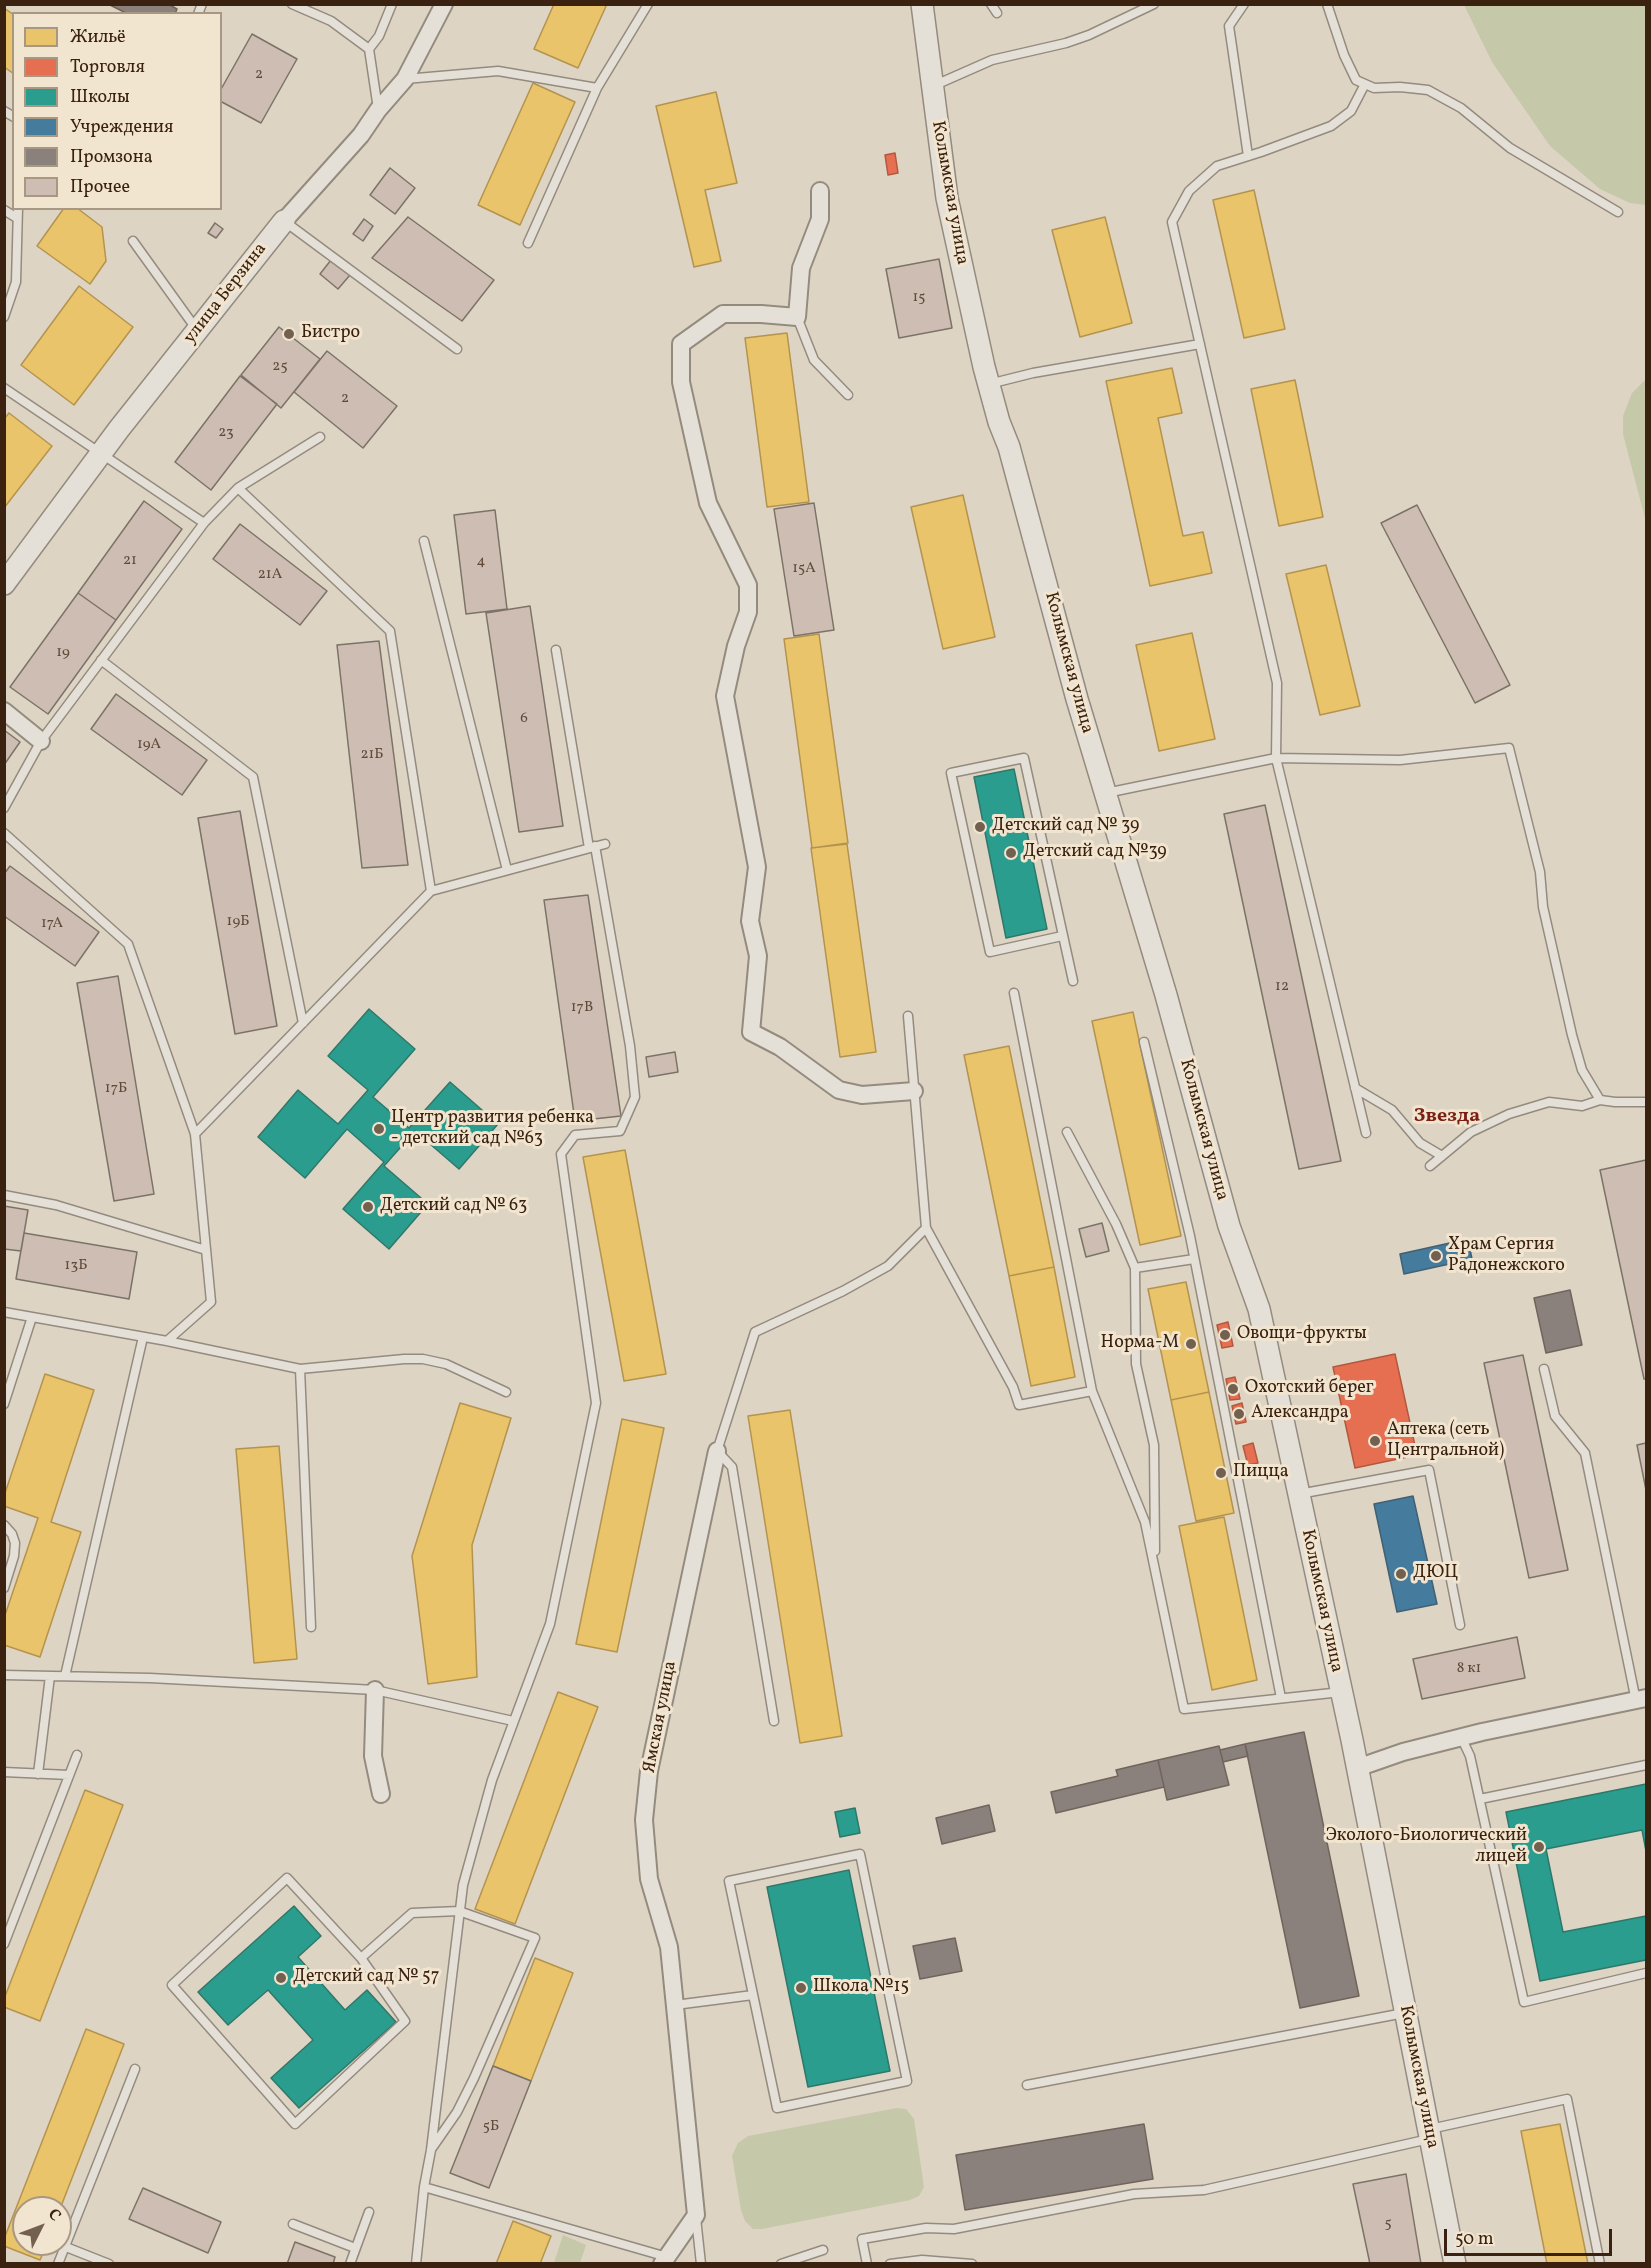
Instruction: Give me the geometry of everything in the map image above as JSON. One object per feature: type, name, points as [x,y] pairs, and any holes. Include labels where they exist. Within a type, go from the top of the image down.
[{"type":"street","name":"улица Берзина","points":[[4,584],[100,453],[284,220],[361,135],[378,110],[405,79],[444,4]]},
{"type":"street","name":"Колымская улица","points":[[922,4],[947,198],[972,318],[989,384],[999,422],[1009,447],[1077,699],[1166,995],[1229,1226],[1259,1309],[1357,1768],[1455,2264]]},
{"type":"street","points":[[820,191],[820,219],[801,268],[797,317],[723,314],[681,344],[681,382],[708,502],[748,585],[748,612],[736,646],[725,696],[757,867],[750,921],[758,956],[751,1032],[780,1047],[839,1090],[862,1095],[915,1091]]},
{"type":"street","points":[[4,711],[41,741]]},
{"type":"street","name":"Ямская улица","points":[[696,2215],[669,1947],[648,1879],[644,1820],[649,1772],[717,1451]]},
{"type":"street","points":[[375,1690],[373,1756],[381,1794]]},
{"type":"street","points":[[1357,1768],[1403,1752],[1461,1737],[1641,1700]]},
{"type":"street","points":[[664,2260],[696,2215]]},
{"type":"lane","points":[[292,4],[331,21],[369,49],[378,110]]},
{"type":"lane","points":[[369,49],[379,36],[392,4]]},
{"type":"lane","points":[[528,243],[597,88],[648,4]]},
{"type":"lane","points":[[991,4],[997,13]]},
{"type":"lane","points":[[1125,4],[1128,15]]},
{"type":"lane","points":[[932,86],[992,60],[1066,43],[1089,35],[1154,4]]},
{"type":"lane","points":[[1244,4],[1229,26],[1248,156]]},
{"type":"lane","points":[[1327,4],[1344,55],[1356,80],[1374,88],[1400,87],[1428,90],[1461,108],[1510,148],[1618,212]]},
{"type":"lane","points":[[405,79],[498,71],[597,88]]},
{"type":"lane","points":[[1365,84],[1352,111],[1331,126],[1217,166],[1189,191],[1172,222],[1277,683],[1276,758],[1366,1133]]},
{"type":"lane","points":[[4,210],[17,218]]},
{"type":"lane","points":[[4,317],[16,282],[18,210]]},
{"type":"lane","points":[[284,220],[457,349]]},
{"type":"lane","points":[[134,241],[198,330]]},
{"type":"lane","points":[[797,317],[814,360],[848,395]]},
{"type":"lane","points":[[989,384],[1033,373],[1200,344]]},
{"type":"lane","points":[[4,388],[204,523]]},
{"type":"lane","points":[[4,808],[41,741],[204,523],[238,488],[320,437]]},
{"type":"lane","points":[[238,488],[390,631],[431,891]]},
{"type":"lane","points":[[424,541],[507,870]]},
{"type":"lane","points":[[416,2264],[463,1885],[487,1795],[550,1624],[596,1403],[561,1154],[575,1136],[620,1131],[634,1097],[630,1046],[556,650]]},
{"type":"lane","points":[[101,660],[253,777],[303,1023]]},
{"type":"lane","points":[[1106,793],[1276,758],[1400,760],[1509,748],[1540,872],[1543,907],[1572,1035],[1582,1070],[1600,1100]]},
{"type":"lane","points":[[1062,936],[990,952],[951,774],[1024,758],[1072,981]]},
{"type":"lane","points":[[4,833],[128,944],[195,1134],[211,1302],[167,1341]]},
{"type":"lane","points":[[195,1134],[431,891],[605,844]]},
{"type":"lane","points":[[1014,993],[1092,1391],[1144,1522],[1184,1709],[1341,1692]]},
{"type":"lane","points":[[908,1016],[926,1228],[1014,1387],[1020,1405],[1092,1391]]},
{"type":"lane","points":[[1144,1042],[1194,1259],[1281,1698]]},
{"type":"lane","points":[[1355,1088],[1392,1110],[1420,1143],[1442,1156]]},
{"type":"lane","points":[[1430,1166],[1471,1132],[1509,1114],[1549,1102],[1582,1106],[1600,1100],[1647,1102]]},
{"type":"lane","points":[[1067,1132],[1116,1224],[1135,1268],[1136,1364],[1154,1445],[1155,1571]]},
{"type":"lane","points":[[4,1195],[56,1205],[206,1250]]},
{"type":"lane","points":[[774,1721],[732,1467],[717,1451],[755,1332],[843,1291],[888,1266],[926,1228]]},
{"type":"lane","points":[[1135,1268],[1194,1259]]},
{"type":"lane","points":[[4,1312],[167,1341],[282,1367],[300,1369],[423,1359],[446,1364],[506,1392]]},
{"type":"lane","points":[[4,1404],[32,1317]]},
{"type":"lane","points":[[65,1676],[143,1337]]},
{"type":"lane","points":[[300,1369],[311,1627]]},
{"type":"lane","points":[[1544,1369],[1555,1416],[1585,1453],[1641,1700]]},
{"type":"lane","points":[[1298,1494],[1429,1470],[1460,1625]]},
{"type":"lane","points":[[4,1525],[12,1534],[15,1543],[14,1556],[4,1588]]},
{"type":"lane","points":[[4,1675],[150,1678],[375,1690],[513,1721]]},
{"type":"lane","points":[[38,1774],[50,1676]]},
{"type":"lane","points":[[1461,1737],[1470,1756],[1524,2002],[1647,1973]]},
{"type":"lane","points":[[4,1944],[77,1755]]},
{"type":"lane","points":[[1480,1799],[1647,1765]]},
{"type":"lane","points":[[4,1772],[69,1775]]},
{"type":"lane","points":[[860,1854],[907,2081],[777,2108],[753,1995],[729,1881],[860,1854]]},
{"type":"lane","points":[[287,1878],[362,1958],[405,2021],[295,2124],[172,1985],[287,1878]]},
{"type":"lane","points":[[362,1958],[412,1913],[459,1911],[535,1938],[470,2087],[457,2112],[431,2150]]},
{"type":"lane","points":[[675,2005],[753,1995]]},
{"type":"lane","points":[[1028,2085],[1406,2013]]},
{"type":"lane","points":[[72,2232],[135,2069]]},
{"type":"lane","points":[[867,2264],[862,2239],[926,2228],[954,2229],[1134,2194],[1204,2190],[1567,2099],[1600,2264]]},
{"type":"lane","points":[[424,2187],[664,2260]]},
{"type":"lane","points":[[350,2264],[369,2212]]},
{"type":"lane","name":"Ямская улица","points":[[696,2215],[701,2264]]},
{"type":"lane","points":[[293,2224],[355,2248]]},
{"type":"lane","points":[[72,2249],[109,2264]]},
{"type":"lane","points":[[781,2264],[823,2250]]},
{"type":"lane","points":[[890,2264],[922,2260],[972,2264]]},
{"type":"green space","points":[[1464,5],[1646,5],[1646,205],[1630,203],[1600,189],[1550,146],[1492,62]]},
{"type":"green space","points":[[1646,379],[1646,522],[1623,434],[1623,416],[1632,393]]},
{"type":"green space","points":[[897,2108],[906,2109],[914,2119],[924,2187],[919,2196],[910,2200],[762,2229],[753,2229],[745,2221],[732,2156],[738,2143],[748,2136]]},
{"type":"green space","points":[[563,2235],[586,2245],[580,2263],[554,2263]]},
{"type":"building: Жильё","points":[[554,4],[607,4],[578,68],[534,49]]},
{"type":"building: Жильё","points":[[4,8],[12,14],[12,73],[4,67]]},
{"type":"building: Жильё","points":[[533,83],[575,102],[520,225],[478,205]]},
{"type":"building: Жильё","points":[[716,92],[737,183],[705,190],[721,261],[694,267],[656,106]]},
{"type":"building: Жильё","points":[[1254,190],[1285,329],[1244,338],[1213,200]]},
{"type":"building: Жильё","points":[[63,210],[80,210],[102,227],[106,261],[90,284],[37,246]]},
{"type":"building: Жильё","points":[[1105,217],[1132,323],[1080,337],[1052,230]]},
{"type":"building: Жильё","points":[[79,286],[133,327],[74,405],[21,365]]},
{"type":"building: Жильё","points":[[787,333],[809,502],[767,507],[745,338]]},
{"type":"building: Жильё","points":[[1172,368],[1182,413],[1158,418],[1183,536],[1203,532],[1212,573],[1150,586],[1106,381]]},
{"type":"building: Жильё","points":[[1295,380],[1323,517],[1279,526],[1251,389]]},
{"type":"building: Жильё","points":[[9,413],[52,446],[4,508],[4,419]]},
{"type":"building: Жильё","points":[[963,495],[995,637],[943,649],[911,507]]},
{"type":"building: Жильё","points":[[1326,565],[1360,706],[1320,715],[1286,574]]},
{"type":"building: Жильё","points":[[1192,633],[1215,739],[1159,751],[1136,645]]},
{"type":"building: Жильё","points":[[819,634],[848,843],[812,848],[784,639]]},
{"type":"building: Жильё","points":[[847,844],[876,1052],[840,1057],[811,848]]},
{"type":"building: Жильё","points":[[1133,1012],[1181,1236],[1140,1245],[1092,1021]]},
{"type":"building: Жильё","points":[[1009,1046],[1054,1267],[1009,1276],[964,1055]]},
{"type":"building: Жильё","points":[[625,1150],[666,1374],[624,1381],[583,1157]]},
{"type":"building: Жильё","points":[[1054,1267],[1075,1377],[1031,1386],[1009,1276]]},
{"type":"building: Жильё","points":[[1186,1282],[1209,1392],[1171,1400],[1148,1289]]},
{"type":"building: Жильё","points":[[45,1374],[94,1390],[51,1522],[81,1532],[40,1657],[4,1645],[4,1618],[38,1518],[4,1506],[4,1496]]},
{"type":"building: Жильё","points":[[1209,1392],[1234,1513],[1196,1521],[1171,1400]]},
{"type":"building: Жильё","points":[[460,1403],[511,1418],[472,1545],[477,1677],[428,1684],[412,1556]]},
{"type":"building: Жильё","points":[[790,1410],[842,1736],[800,1743],[748,1416]]},
{"type":"building: Жильё","points":[[622,1419],[664,1428],[617,1652],[576,1644]]},
{"type":"building: Жильё","points":[[279,1446],[297,1659],[254,1663],[236,1449]]},
{"type":"building: Жильё","points":[[1224,1517],[1257,1680],[1212,1690],[1179,1526]]},
{"type":"building: Жильё","points":[[558,1692],[598,1707],[515,1924],[475,1909]]},
{"type":"building: Жильё","points":[[85,1790],[123,1805],[40,2021],[4,2007],[4,1999]]},
{"type":"building: Жильё","points":[[535,1958],[573,1973],[531,2081],[493,2066]]},
{"type":"building: Жильё","points":[[86,2029],[124,2044],[65,2196],[21,2196]]},
{"type":"building: Жильё","points":[[1560,2124],[1588,2264],[1547,2264],[1521,2131]]},
{"type":"building: Жильё","points":[[12,2219],[12,2249],[4,2246],[4,2239]]},
{"type":"building: Жильё","points":[[513,2221],[551,2236],[540,2264],[496,2264]]},
{"type":"building: Жильё","points":[[30,2256],[42,2256],[40,2260]]},
{"type":"building: Торговля","points":[[895,153],[898,173],[888,175],[885,155]]},
{"type":"building: Торговля","name":"Овощи-фрукты","points":[[1228,1322],[1233,1346],[1222,1348],[1217,1325]]},
{"type":"building: Торговля","points":[[1395,1354],[1417,1455],[1355,1468],[1333,1367]]},
{"type":"building: Торговля","name":"Охотский берег","points":[[1235,1377],[1240,1399],[1230,1400],[1226,1379]]},
{"type":"building: Торговля","name":"Александра","points":[[1242,1403],[1246,1422],[1236,1424],[1232,1406]]},
{"type":"building: Торговля","points":[[1253,1443],[1258,1463],[1248,1465],[1243,1446]]},
{"type":"building: Школы","name":"Детский сад №39","points":[[1014,769],[1047,929],[1006,938],[974,777]]},
{"type":"building: Школы","name":"Центр развития ребенка - детский сад №63","points":[[369,1009],[415,1049],[373,1097],[409,1128],[450,1082],[498,1124],[459,1169],[415,1131],[384,1166],[428,1204],[389,1249],[343,1209],[384,1162],[347,1129],[305,1178],[258,1137],[298,1090],[338,1124],[368,1090],[328,1056]]},
{"type":"building: Школы","points":[[1646,1784],[1646,1851],[1642,1830],[1546,1849],[1563,1932],[1646,1916],[1646,1960],[1540,1981],[1506,1812]]},
{"type":"building: Школы","points":[[855,1808],[860,1833],[840,1837],[835,1812]]},
{"type":"building: Школы","points":[[849,1870],[890,2071],[808,2087],[767,1887]]},
{"type":"building: Школы","points":[[294,1906],[321,1936],[298,1957],[345,2010],[367,1990],[396,2022],[299,2108],[271,2078],[313,2040],[268,1990],[228,2025],[198,1992]]},
{"type":"building: Учреждения","name":"Храм Сергия Радонежского","points":[[1468,1239],[1472,1259],[1404,1274],[1400,1254]]},
{"type":"building: Учреждения","points":[[1413,1496],[1437,1604],[1397,1612],[1374,1504]]},
{"type":"building: Промзона","points":[[108,4],[168,4],[177,9],[176,12],[124,12]]},
{"type":"building: Промзона","points":[[1570,1290],[1582,1345],[1546,1353],[1534,1298]]},
{"type":"building: Промзона","points":[[1304,1732],[1359,1996],[1300,2008],[1245,1744]]},
{"type":"building: Промзона","points":[[1245,1744],[1248,1756],[1223,1762],[1220,1750]]},
{"type":"building: Промзона","points":[[1219,1746],[1229,1785],[1167,1800],[1158,1760]]},
{"type":"building: Промзона","points":[[1158,1760],[1164,1787],[1056,1813],[1051,1792],[1118,1776],[1116,1770]]},
{"type":"building: Промзона","points":[[989,1805],[995,1831],[942,1844],[936,1818]]},
{"type":"building: Промзона","points":[[955,1938],[962,1971],[920,1979],[913,1946]]},
{"type":"building: Промзона","points":[[1144,2124],[1153,2179],[965,2210],[956,2155]]},
{"type":"building: Прочее","points":[[252,34],[297,59],[261,123],[222,102],[222,87]]},
{"type":"building: Прочее","points":[[390,168],[415,188],[395,214],[370,195]]},
{"type":"building: Прочее","points":[[408,217],[494,280],[462,321],[372,258]]},
{"type":"building: Прочее","points":[[364,219],[373,226],[363,241],[353,234]]},
{"type":"building: Прочее","points":[[215,223],[223,229],[216,238],[208,233]]},
{"type":"building: Прочее","points":[[939,259],[952,328],[899,338],[886,269]]},
{"type":"building: Прочее","points":[[331,260],[350,275],[338,289],[320,274]]},
{"type":"building: Прочее","points":[[279,327],[320,359],[281,408],[241,375]]},
{"type":"building: Прочее","points":[[327,351],[397,406],[363,448],[294,392]]},
{"type":"building: Прочее","points":[[240,376],[277,404],[211,490],[175,462]]},
{"type":"building: Прочее","points":[[144,501],[182,529],[116,620],[78,593]]},
{"type":"building: Прочее","points":[[814,503],[834,630],[794,636],[774,509]]},
{"type":"building: Прочее","points":[[1417,505],[1510,685],[1475,703],[1381,523]]},
{"type":"building: Прочее","points":[[495,510],[507,609],[466,614],[454,515]]},
{"type":"building: Прочее","points":[[240,524],[327,591],[300,625],[213,559]]},
{"type":"building: Прочее","points":[[78,593],[116,620],[48,714],[10,687]]},
{"type":"building: Прочее","points":[[530,606],[563,826],[519,832],[486,613]]},
{"type":"building: Прочее","points":[[379,641],[408,865],[362,868],[337,645]]},
{"type":"building: Прочее","points":[[116,694],[207,760],[182,795],[91,729]]},
{"type":"building: Прочее","points":[[4,730],[20,742],[4,765]]},
{"type":"building: Прочее","points":[[1265,805],[1341,1161],[1299,1169],[1224,814]]},
{"type":"building: Прочее","points":[[240,811],[277,1026],[235,1034],[198,818]]},
{"type":"building: Прочее","points":[[10,866],[99,932],[75,966],[4,916],[4,874]]},
{"type":"building: Прочее","points":[[588,895],[621,1116],[575,1121],[544,900]]},
{"type":"building: Прочее","points":[[118,976],[154,1194],[114,1201],[77,983]]},
{"type":"building: Прочее","points":[[675,1052],[678,1072],[649,1077],[646,1057]]},
{"type":"building: Прочее","points":[[1646,1160],[1646,1379],[1644,1379],[1600,1170]]},
{"type":"building: Прочее","points":[[4,1206],[28,1210],[21,1251],[4,1249]]},
{"type":"building: Прочее","points":[[1102,1223],[1109,1251],[1086,1257],[1079,1229]]},
{"type":"building: Прочее","points":[[24,1233],[137,1252],[129,1299],[16,1279]]},
{"type":"building: Прочее","points":[[1523,1355],[1568,1570],[1529,1578],[1484,1363]]},
{"type":"building: Прочее","points":[[1646,1443],[1646,1490],[1637,1445]]},
{"type":"building: Прочее","points":[[1517,1637],[1525,1678],[1422,1699],[1413,1659]]},
{"type":"building: Прочее","points":[[493,2066],[531,2081],[489,2188],[450,2173]]},
{"type":"building: Прочее","points":[[1406,2174],[1421,2264],[1370,2264],[1353,2184]]},
{"type":"building: Прочее","points":[[143,2188],[221,2222],[208,2253],[129,2219]]},
{"type":"building: Прочее","points":[[295,2242],[335,2257],[333,2264],[287,2264]]},
{"type":"place","name":"Бистро","points":[[289,334]]},
{"type":"place","name":"Детский сад № 39","points":[[980,827]]},
{"type":"place","name":"Детский сад №39","points":[[1011,853]]},
{"type":"place","name":"Центр развития ребенка - детский сад №63","points":[[379,1129]]},
{"type":"place","name":"Детский сад № 63","points":[[368,1207]]},
{"type":"place","name":"Храм Сергия Радонежского","points":[[1436,1256]]},
{"type":"place","name":"Овощи-фрукты","points":[[1225,1335]]},
{"type":"place","name":"Норма-М","points":[[1191,1344]]},
{"type":"place","name":"Охотский берег","points":[[1233,1389]]},
{"type":"place","name":"Александра","points":[[1239,1414]]},
{"type":"place","name":"Аптека (сеть Центральной)","points":[[1375,1441]]},
{"type":"place","name":"Пицца","points":[[1221,1473]]},
{"type":"place","name":"ДЮЦ","points":[[1401,1574]]},
{"type":"place","name":"Эколого-Биологический лицей","points":[[1539,1847]]},
{"type":"place","name":"Детский сад № 57","points":[[281,1978]]},
{"type":"place","name":"Школа №15","points":[[801,1988]]},
{"type":"district","name":"Звезда","points":[[1447,1117]]}]
